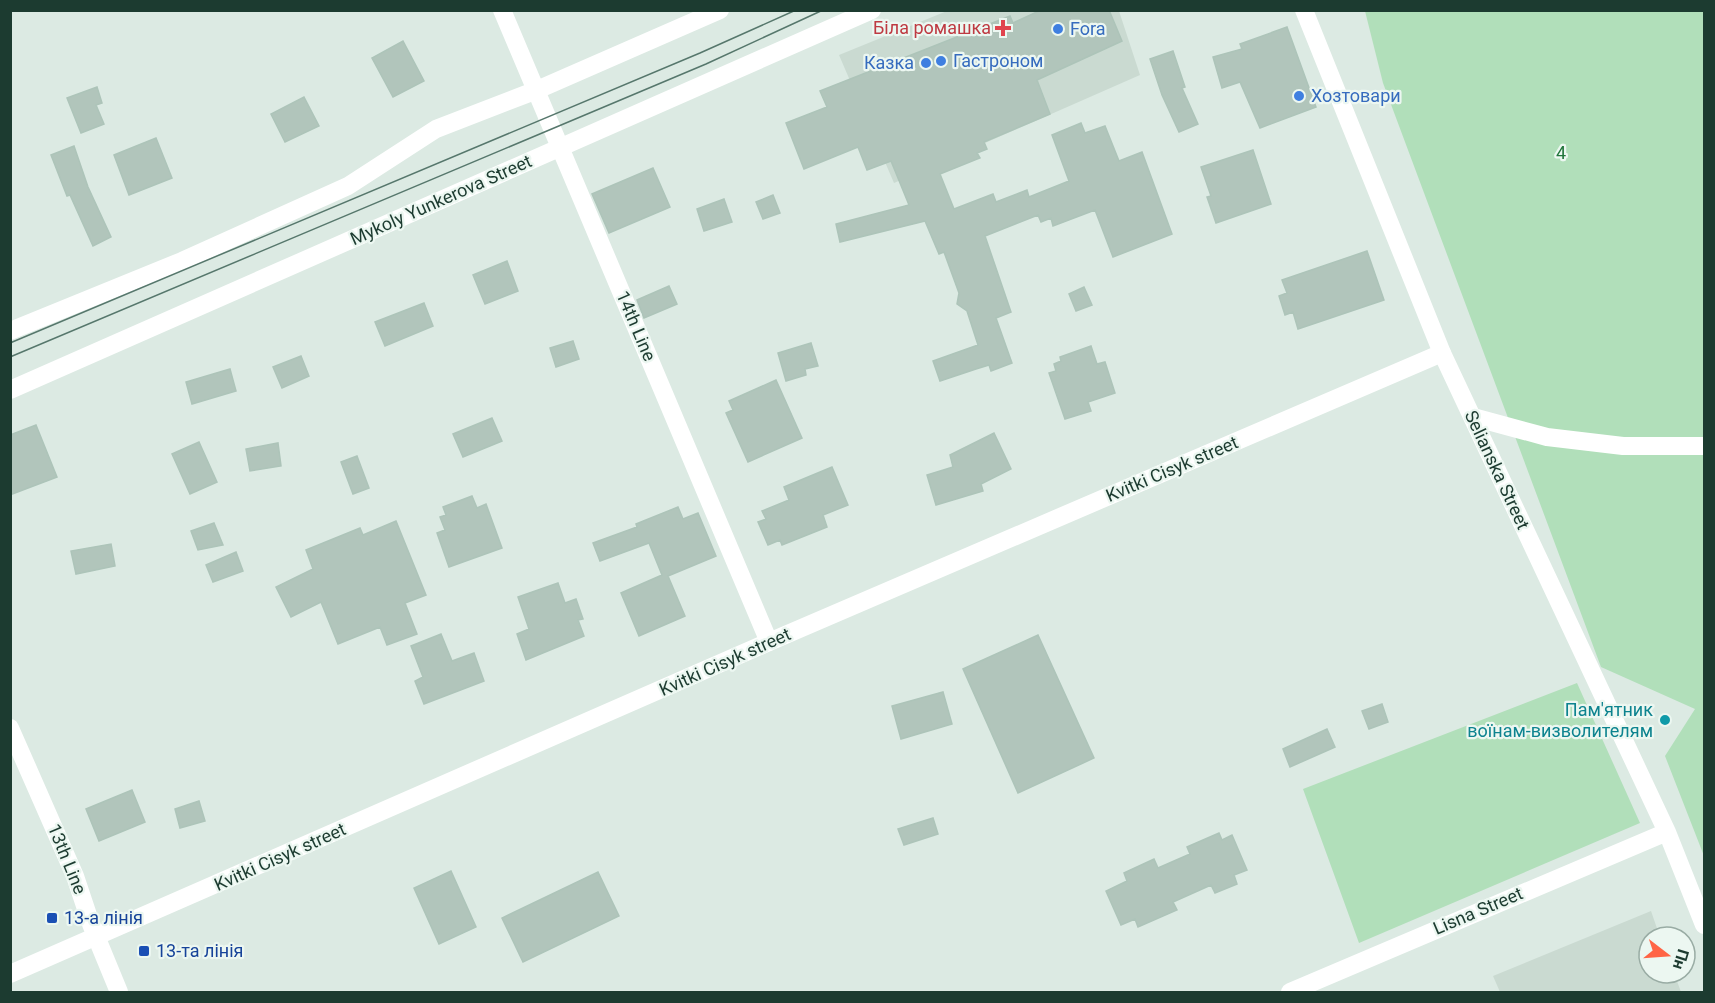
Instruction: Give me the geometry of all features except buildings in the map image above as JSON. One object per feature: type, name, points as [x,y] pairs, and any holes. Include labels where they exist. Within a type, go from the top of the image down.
[{"type":"street","name":"14th Line","points":[[502,10],[769,642]]},
{"type":"street","points":[[10,331],[182,261],[338,190],[436,129],[537,90],[720,10]]},
{"type":"street","name":"Mykoly Yunkerova Street","points":[[10,390],[872,10]]},
{"type":"street","name":"Selianska Street","points":[[1304,10],[1442,353],[1667,832],[1704,925]]},
{"type":"street","name":"Kvitki Cisyk street","points":[[10,974],[769,642],[1442,353]]},
{"type":"street","points":[[1473,417],[1547,437],[1623,446],[1704,446]]},
{"type":"street","name":"13th Line","points":[[10,728],[75,876],[119,993]]},
{"type":"street","name":"Lisna Street","points":[[1290,993],[1667,832]]},
{"type":"shaded area","points":[[947,11],[1119,11],[1140,75],[894,183],[839,55]]},
{"type":"shaded area","points":[[1651,911],[1656,925],[1637,925],[1637,985],[1678,985],[1681,992],[1500,992],[1493,976]]},
{"type":"green space","name":"4","points":[[1365,11],[1704,11],[1704,856],[1665,756],[1695,709],[1601,667],[1383,83]]},
{"type":"green space","points":[[1577,683],[1640,823],[1359,943],[1303,789]]},
{"type":"tram line","points":[[10,343],[700,53],[796,10]]},
{"type":"tram line","points":[[10,357],[706,64],[823,10]]},
{"type":"place","name":"Біла ромашка","points":[[1003,28]]},
{"type":"place","name":"Fora","points":[[1058,29]]},
{"type":"place","name":"Гастроном","points":[[941,61]]},
{"type":"place","name":"Казка","points":[[926,63]]},
{"type":"place","name":"Хозтовари","points":[[1299,96]]},
{"type":"place","name":"Пам'ятник воїнам-визволителям","points":[[1665,720]]},
{"type":"place","name":"13-а лінія","points":[[52,918]]},
{"type":"place","name":"13-та лінія","points":[[144,951]]}]
